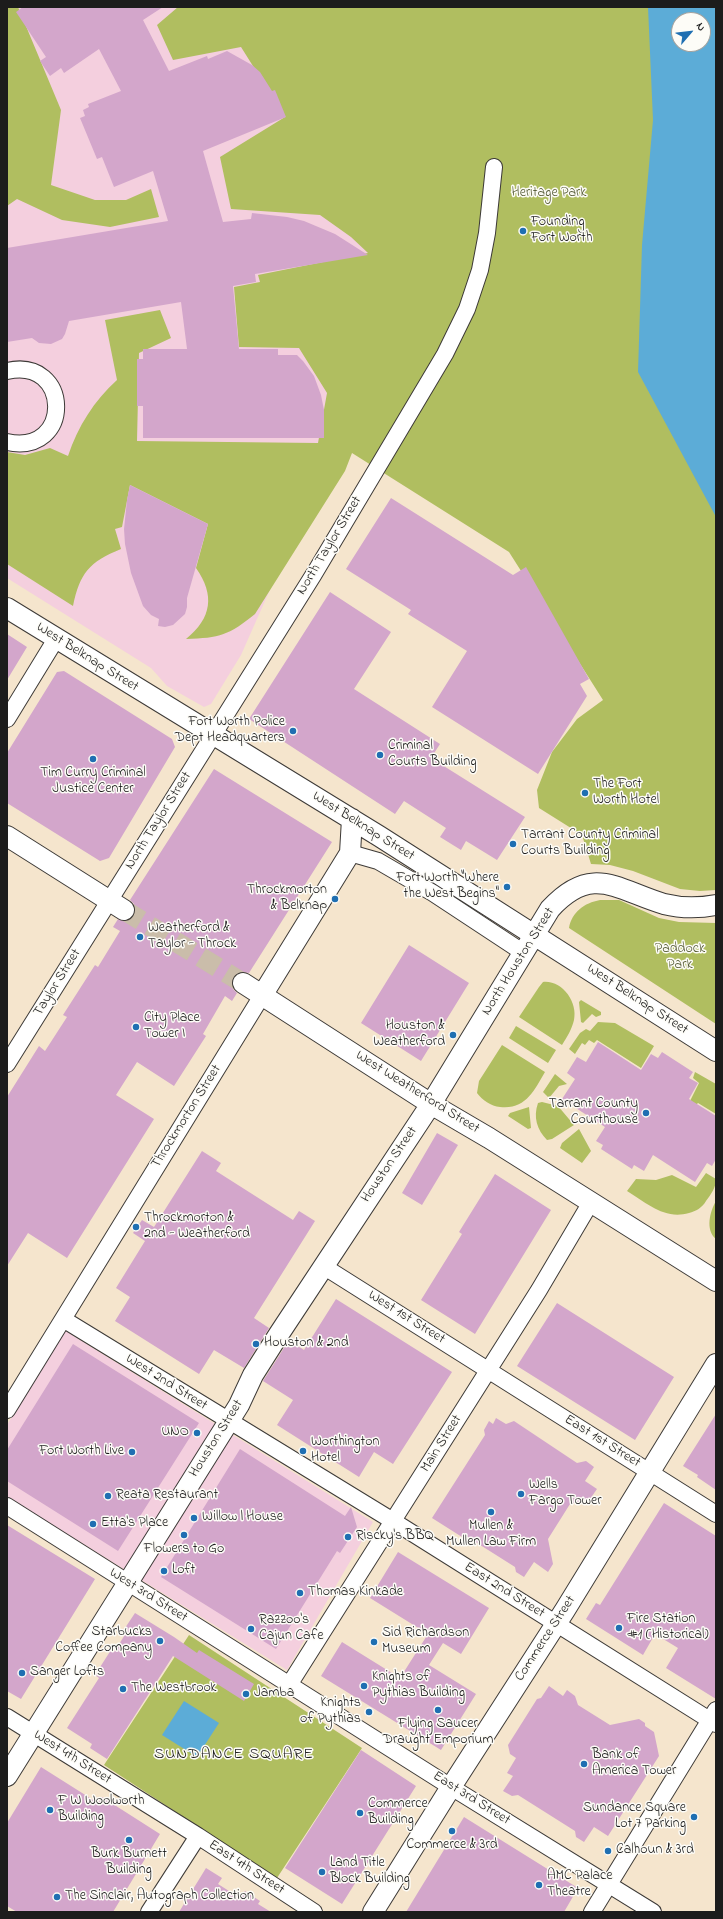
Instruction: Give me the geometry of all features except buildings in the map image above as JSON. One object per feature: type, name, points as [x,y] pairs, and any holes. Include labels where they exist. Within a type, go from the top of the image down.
[{"type":"main road","name":"West Belknap Street","points":[[7,608],[212,735],[352,819],[716,1051]]},
{"type":"main road","name":"Throckmorton Street","points":[[263,994],[350,853],[352,819]]},
{"type":"main road","points":[[7,836],[117,905]]},
{"type":"main road","name":"North Houston Street","points":[[431,1104],[550,909],[567,893],[586,884],[609,884],[664,904],[676,906],[714,907]]},
{"type":"main road","name":"West Weatherford Street","points":[[244,983],[431,1104],[489,1138],[716,1281]]},
{"type":"main road","name":"Houston Street","points":[[7,1776],[239,1405],[253,1375],[323,1266],[431,1104]]},
{"type":"main road","name":"Commerce Street","points":[[373,1912],[450,1787],[557,1624],[716,1364]]},
{"type":"street","name":"North Taylor Street","points":[[117,905],[212,735],[314,574],[445,354],[474,291],[485,249],[494,167]]},
{"type":"street","points":[[7,371],[20,368],[34,371],[45,378],[53,388],[57,401],[57,414],[52,426],[43,436],[32,443],[19,444],[7,442]]},
{"type":"street","points":[[7,719],[56,639]]},
{"type":"street","points":[[350,853],[378,861],[433,893],[524,953]]},
{"type":"street","name":"Taylor Street","points":[[7,1064],[117,905]]},
{"type":"street","name":"Throckmorton Street","points":[[7,1410],[263,994]]},
{"type":"street","name":"Main Street","points":[[289,1685],[539,1290],[591,1202]]},
{"type":"street","name":"West 1st Street","points":[[323,1266],[488,1370]]},
{"type":"street","name":"West 2nd Street","points":[[62,1320],[393,1521]]},
{"type":"street","name":"East 1st Street","points":[[488,1370],[716,1514]]},
{"type":"street","name":"West 3rd Street","points":[[7,1506],[289,1685]]},
{"type":"street","name":"East 2nd Street","points":[[393,1521],[557,1624],[714,1718]]},
{"type":"street","name":"East 3rd Street","points":[[289,1685],[450,1787],[610,1884],[653,1912]]},
{"type":"street","name":"West 4th Street","points":[[7,1718],[198,1836]]},
{"type":"street","points":[[592,1912],[714,1718]]},
{"type":"street","points":[[149,1912],[198,1836]]},
{"type":"street","name":"East 4th Street","points":[[198,1836],[314,1912]]},
{"type":"shaded area","points":[[7,7],[254,7],[344,178],[406,283],[241,655],[211,704],[204,707],[167,686],[151,668],[7,578]]},
{"type":"shaded area","points":[[64,1330],[373,1522],[287,1670],[7,1497],[7,1425]]},
{"type":"green space","points":[[7,7],[18,7],[61,110],[51,185],[95,200],[126,200],[151,189],[159,217],[110,227],[62,220],[17,199],[7,206]]},
{"type":"green space","name":"Heritage Park","points":[[178,7],[716,7],[716,890],[700,891],[680,889],[633,871],[610,865],[591,864],[582,835],[539,808],[537,790],[552,752],[577,719],[603,700],[509,552],[352,453],[345,471],[255,614],[238,627],[224,634],[207,638],[186,639],[201,623],[208,606],[206,588],[196,568],[208,524],[130,485],[122,527],[115,529],[121,549],[101,559],[88,570],[79,585],[73,606],[7,564],[7,452],[25,455],[50,448],[68,456],[82,424],[94,405],[117,380],[105,320],[160,310],[171,338],[139,353],[137,441],[318,443],[327,393],[299,348],[239,347],[234,287],[260,282],[258,275],[368,253],[351,237],[320,215],[231,209],[220,157],[285,117],[241,47],[173,60],[157,25]]},
{"type":"green space","name":"Paddock Park","points":[[600,900],[619,900],[659,918],[679,922],[716,923],[716,1024],[569,928],[573,917],[580,909],[589,903]]},
{"type":"green space","points":[[543,982],[550,982],[562,988],[574,1006],[574,1020],[562,1045],[519,1017]]},
{"type":"green space","points":[[581,1000],[601,1012],[601,1015],[596,1017],[592,1014],[583,1023],[581,1022],[579,1002]]},
{"type":"green space","points":[[598,1022],[615,1023],[654,1046],[641,1068],[597,1040],[594,1043],[589,1040],[585,1045],[582,1043],[575,1054],[569,1049],[580,1033],[586,1029],[590,1031]]},
{"type":"green space","points":[[516,1026],[556,1050],[548,1063],[509,1038]]},
{"type":"green space","points":[[502,1045],[545,1072],[528,1098],[509,1107],[500,1107],[490,1104],[477,1093],[479,1081]]},
{"type":"green space","points":[[695,1072],[716,1084],[716,1114],[698,1103],[696,1105],[690,1101],[699,1083],[693,1078]]},
{"type":"green space","points":[[555,1074],[567,1084],[559,1086],[549,1098],[543,1092]]},
{"type":"green space","points":[[542,1102],[558,1106],[574,1125],[552,1139],[547,1140],[538,1128],[536,1118],[538,1103]]},
{"type":"green space","points":[[529,1107],[531,1128],[528,1129],[508,1116],[510,1113]]},
{"type":"green space","points":[[579,1129],[591,1151],[582,1163],[560,1148],[562,1143]]},
{"type":"green space","points":[[706,1173],[716,1179],[714,1188],[703,1206],[689,1213],[680,1215],[664,1212],[656,1209],[627,1191],[636,1179],[656,1180],[672,1175],[696,1187]]},
{"type":"green space","points":[[716,1201],[716,1239],[711,1231],[710,1215]]},
{"type":"green space","points":[[189,1635],[362,1748],[277,1878],[104,1765]]},
{"type":"water","points":[[648,7],[716,7],[716,517],[638,372],[642,245],[653,120]]},
{"type":"water","points":[[184,1701],[219,1723],[197,1757],[162,1735]]},
{"type":"tunnel","points":[[124,910],[243,983]]},
{"type":"place","name":"Founding Fort Worth","points":[[523,231]]},
{"type":"place","name":"Fort Worth Police Dept Headquarters","points":[[293,731]]},
{"type":"place","name":"Criminal Courts Building","points":[[380,755]]},
{"type":"place","name":"Tim Curry Criminal Justice Center","points":[[93,759]]},
{"type":"place","name":"The Fort Worth Hotel","points":[[585,793]]},
{"type":"place","name":"Tarrant County Criminal Courts Building","points":[[513,844]]},
{"type":"place","name":"Fort Worth \"Where the West Begins\"","points":[[507,887]]},
{"type":"place","name":"Throckmorton & Belknap","points":[[335,899]]},
{"type":"place","name":"Weatherford & Taylor - Throck","points":[[140,937]]},
{"type":"place","name":"City Place Tower I","points":[[136,1027]]},
{"type":"place","name":"Houston & Weatherford","points":[[453,1035]]},
{"type":"place","name":"Tarrant County Courthouse","points":[[646,1113]]},
{"type":"place","name":"Throckmorton & 2nd - Weatherford","points":[[136,1227]]},
{"type":"place","name":"Houston & 2nd","points":[[256,1344]]},
{"type":"place","name":"UNO","points":[[197,1433]]},
{"type":"place","name":"Worthington Hotel","points":[[303,1451]]},
{"type":"place","name":"Fort Worth Live","points":[[132,1452]]},
{"type":"place","name":"Wells Fargo Tower","points":[[521,1494]]},
{"type":"place","name":"Reata Restaurant","points":[[108,1496]]},
{"type":"place","name":"Mullen & Mullen Law Firm","points":[[491,1512]]},
{"type":"place","name":"Willow | House","points":[[194,1518]]},
{"type":"place","name":"Etta's Place","points":[[93,1524]]},
{"type":"place","name":"Flowers to Go","points":[[184,1535]]},
{"type":"place","name":"Riscky's BBQ","points":[[348,1537]]},
{"type":"place","name":"Loft","points":[[164,1571]]},
{"type":"place","name":"Thomas Kinkade","points":[[300,1593]]},
{"type":"place","name":"Fire Station #1 (Historical)","points":[[619,1628]]},
{"type":"place","name":"Razzoo's Cajun Cafe","points":[[251,1629]]},
{"type":"place","name":"Starbucks Coffee Company","points":[[160,1641]]},
{"type":"place","name":"Sid Richardson Museum","points":[[374,1642]]},
{"type":"place","name":"Sanger Lofts","points":[[22,1673]]},
{"type":"place","name":"Knights of Pythias Building","points":[[364,1686]]},
{"type":"place","name":"The Westbrook","points":[[123,1689]]},
{"type":"place","name":"Jamba","points":[[246,1694]]},
{"type":"place","name":"Flying Saucer Draught Emporium","points":[[438,1710]]},
{"type":"place","name":"Knights of Pythias","points":[[369,1712]]},
{"type":"place","name":"Bank of America Tower","points":[[584,1764]]},
{"type":"place","name":"F W Woolworth Building","points":[[50,1810]]},
{"type":"place","name":"Commerce Building","points":[[360,1813]]},
{"type":"place","name":"Sundance Square Lot 7 Parking","points":[[694,1817]]},
{"type":"place","name":"Commerce & 3rd","points":[[452,1831]]},
{"type":"place","name":"Burk Burnett Building","points":[[129,1840]]},
{"type":"place","name":"Calhoun & 3rd","points":[[608,1851]]},
{"type":"place","name":"Land Title Block Building","points":[[322,1872]]},
{"type":"place","name":"AMC Palace Theatre","points":[[539,1885]]},
{"type":"place","name":"The Sinclair, Autograph Collection","points":[[57,1897]]},
{"type":"district","name":"SUNDANCE SQUARE","points":[[234,1755]]}]
